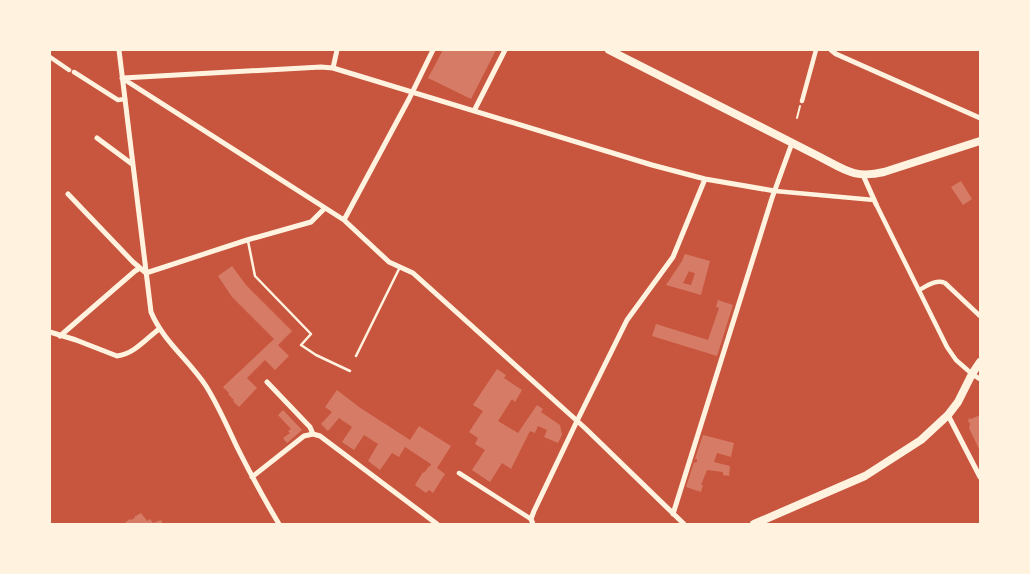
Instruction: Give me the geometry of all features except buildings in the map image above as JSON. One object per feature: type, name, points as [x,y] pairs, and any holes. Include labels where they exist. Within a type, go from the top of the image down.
[{"type":"main road","points":[[609,50],[848,171],[863,175],[884,172],[980,141]]},
{"type":"main road","points":[[754,524],[865,476],[921,440],[948,415],[958,402],[980,362]]},
{"type":"street","points":[[119,50],[151,312],[159,329],[206,386],[218,406],[252,477],[279,524]]},
{"type":"street","points":[[333,68],[337,50]]},
{"type":"street","points":[[344,220],[434,50]]},
{"type":"street","points":[[474,111],[505,50]]},
{"type":"street","points":[[802,102],[816,50]]},
{"type":"street","points":[[831,50],[836,54],[980,118]]},
{"type":"street","points":[[50,57],[118,100],[125,99]]},
{"type":"street","points":[[122,78],[322,67],[333,68],[705,180],[775,191],[875,202]]},
{"type":"street","points":[[122,78],[344,220],[389,262],[414,273],[576,421],[684,524]]},
{"type":"street","points":[[97,138],[132,164]]},
{"type":"street","points":[[673,514],[775,191],[792,143]]},
{"type":"street","points":[[863,175],[950,353],[965,369],[980,379]]},
{"type":"street","points":[[459,472],[532,521],[576,421],[628,320],[673,257],[705,180]]},
{"type":"street","points":[[68,194],[146,273]]},
{"type":"street","points":[[146,273],[311,222],[325,208]]},
{"type":"street","points":[[60,336],[140,268]]},
{"type":"street","points":[[919,290],[936,282],[945,283],[980,316]]},
{"type":"street","points":[[50,332],[117,356],[132,351],[159,329]]},
{"type":"street","points":[[267,382],[310,428],[313,434]]},
{"type":"street","points":[[948,415],[980,477]]},
{"type":"street","points":[[252,477],[304,436],[313,434],[320,436],[437,524]]},
{"type":"lane","points":[[248,240],[255,276],[311,334],[301,345],[316,355],[350,371]]},
{"type":"lane","points":[[356,356],[400,268]]},
{"type":"path","points":[[797,118],[802,102]]}]
